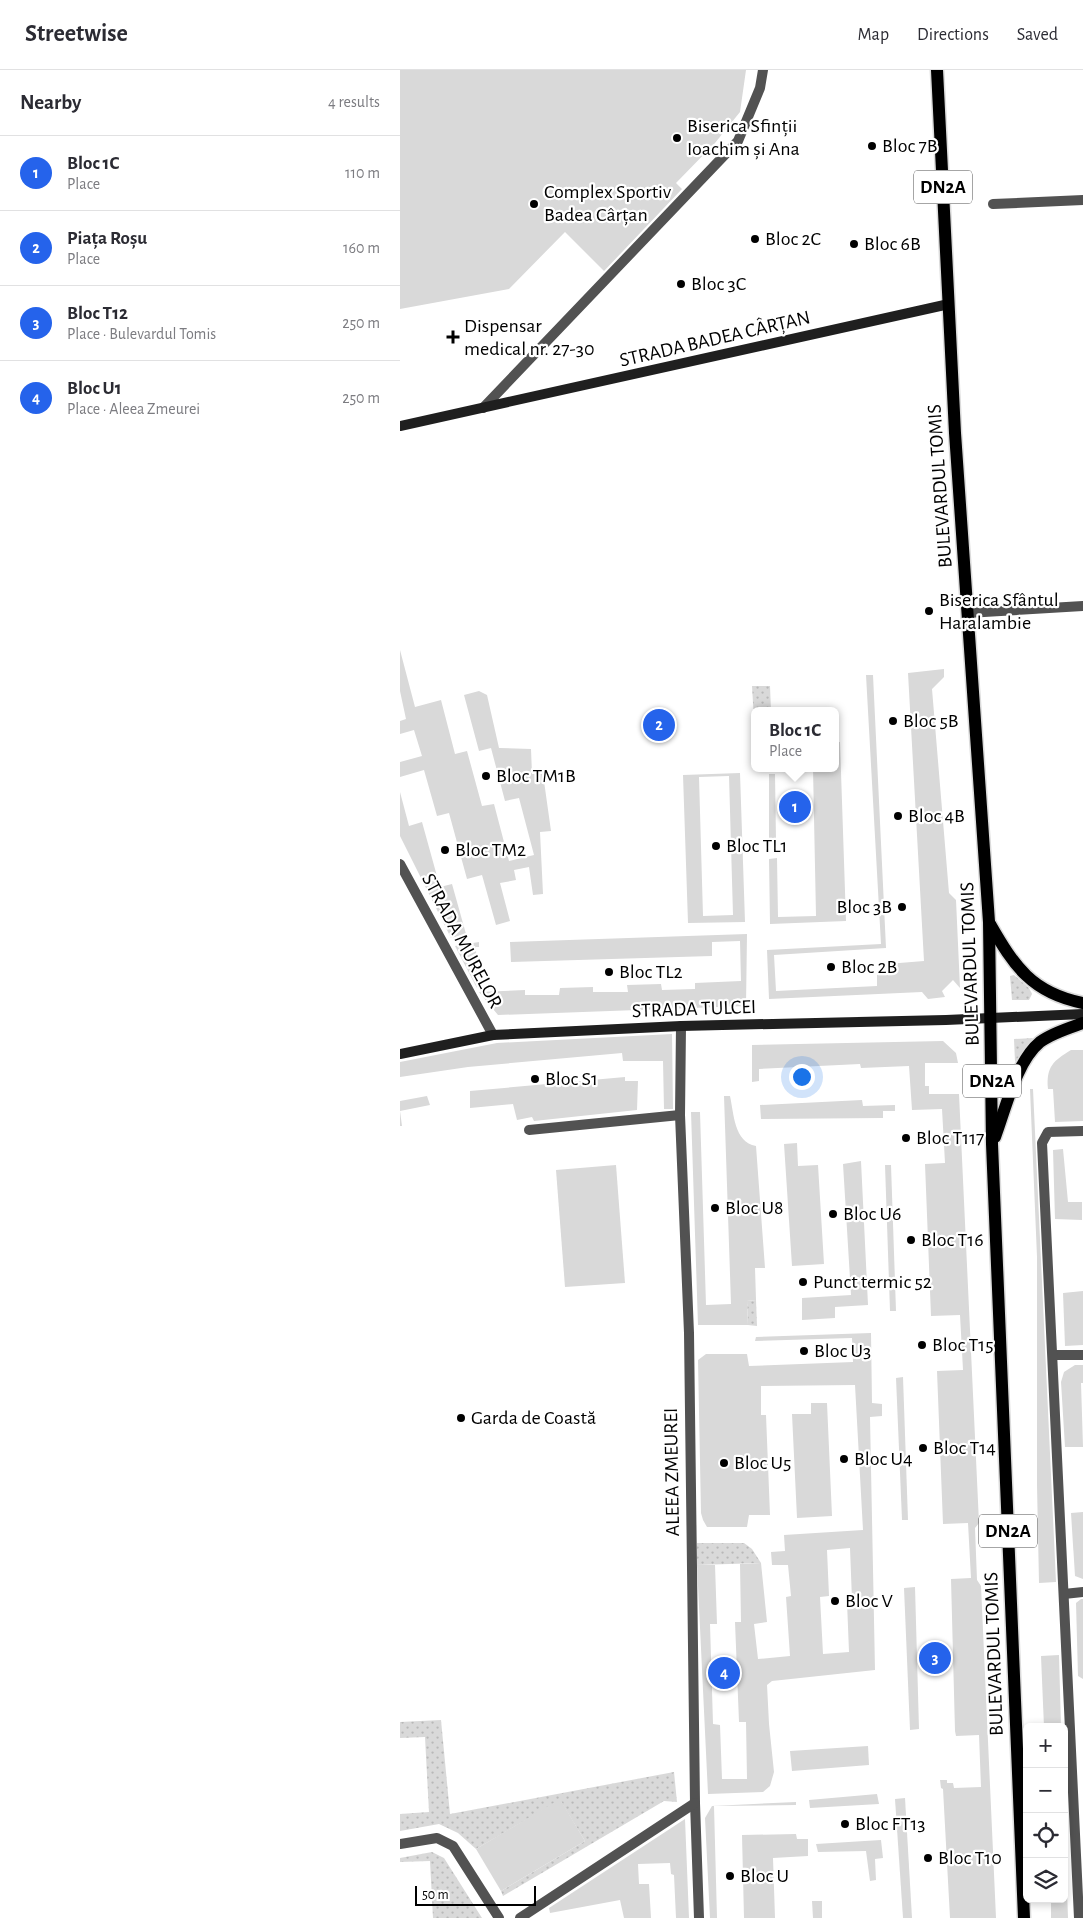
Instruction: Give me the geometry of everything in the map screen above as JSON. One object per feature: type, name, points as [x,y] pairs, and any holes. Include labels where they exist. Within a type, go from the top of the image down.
[{"type":"main road","name":"BULEVARDUL TOMIS","points":[[937,70],[955,433],[989,922],[992,1144],[1024,1918]]},
{"type":"main road","points":[[989,922],[1003,947],[1028,979],[1061,998],[1083,1003]]},
{"type":"main road","points":[[992,1144],[1017,1076],[1029,1053],[1041,1041],[1083,1023]]},
{"type":"street","points":[[483,408],[738,142],[760,88],[763,70]]},
{"type":"street","points":[[993,204],[1083,200]]},
{"type":"street","name":"STRADA BADEA CÂRȚAN","points":[[400,426],[949,304]]},
{"type":"street","points":[[967,613],[1083,606]]},
{"type":"street","name":"STRADA MURELOR","points":[[400,864],[493,1035]]},
{"type":"street","name":"STRADA TULCEI","points":[[400,1054],[493,1035],[681,1026],[1083,1014]]},
{"type":"street","name":"ALEEA ZMEUREI","points":[[681,1026],[680,1115],[689,1333],[695,1803],[699,1918]]},
{"type":"street","points":[[529,1130],[680,1115]]},
{"type":"street","points":[[1079,1918],[1078,1813],[1064,1594],[1042,1143],[1048,1132],[1083,1131]]},
{"type":"street","points":[[1053,1356],[1083,1355]]},
{"type":"street","points":[[1064,1594],[1083,1592]]},
{"type":"street","points":[[520,1918],[695,1803]]},
{"type":"street","points":[[400,1844],[438,1838],[453,1846],[499,1918]]},
{"type":"shaded area","name":"Complex Sportiv Badea Cârțan","points":[[400,70],[746,70],[740,112],[715,143],[676,183],[682,189],[604,271],[565,232],[509,289],[400,309]]},
{"type":"shaded area","points":[[400,650],[415,707],[441,700],[455,754],[467,751],[482,806],[494,804],[509,861],[534,855],[519,798],[505,801],[491,748],[479,751],[464,695],[479,691],[487,695],[499,748],[531,749],[532,774],[543,774],[551,831],[540,832],[543,894],[533,895],[529,867],[514,870],[516,880],[500,883],[510,921],[496,925],[482,875],[467,879],[449,813],[437,816],[424,770],[400,777],[400,762],[422,756],[414,730],[400,734],[400,721],[406,719],[400,691]]},
{"type":"shaded area","points":[[944,669],[944,677],[932,689],[949,893],[956,900],[960,988],[953,980],[942,991],[945,997],[928,999],[922,992],[769,999],[767,950],[881,944],[866,675],[873,675],[886,948],[774,955],[776,991],[877,986],[877,971],[888,970],[887,964],[924,961],[908,673]]},
{"type":"shaded area","points":[[752,686],[770,686],[771,707],[753,707]]},
{"type":"shaded area","points":[[840,742],[846,921],[770,924],[769,859],[777,858],[778,917],[816,916],[813,772],[839,772]]},
{"type":"shaded area","points":[[740,773],[745,922],[688,923],[683,775]],"holes":[[[729,776],[733,915],[703,916],[699,777]]]},
{"type":"shaded area","points":[[769,774],[775,774],[776,841],[769,841]]},
{"type":"shaded area","points":[[400,792],[409,826],[422,822],[440,887],[452,884],[466,934],[451,938],[400,836]]},
{"type":"shaded area","points":[[747,934],[746,1006],[498,1015],[479,992],[525,990],[525,995],[559,995],[560,988],[593,987],[593,992],[628,992],[627,985],[661,984],[662,990],[695,989],[695,983],[741,981],[740,941],[712,942],[712,956],[511,962],[510,942]]},
{"type":"shaded area","points":[[479,942],[479,947],[476,947],[477,988],[455,946]]},
{"type":"shaded area","points":[[1014,975],[1029,988],[1032,994],[1029,1000],[1012,1000],[1010,976]]},
{"type":"shaded area","points":[[672,1034],[673,1109],[664,1109],[663,1061],[623,1061],[622,1053],[468,1067],[400,1077],[400,1062],[497,1043]]},
{"type":"shaded area","points":[[1033,1038],[1015,1062],[1014,1039]]},
{"type":"shaded area","points":[[943,1041],[956,1053],[958,1063],[925,1063],[925,1086],[929,1086],[929,1094],[959,1094],[979,1523],[975,1528],[977,1580],[981,1586],[996,1918],[950,1918],[943,1789],[941,1788],[940,1780],[947,1780],[947,1783],[953,1783],[954,1788],[981,1787],[979,1735],[956,1736],[955,1731],[951,1579],[971,1578],[968,1523],[943,1524],[937,1371],[963,1370],[960,1315],[931,1316],[925,1164],[945,1163],[942,1109],[912,1110],[909,1066],[861,1068],[860,1064],[759,1069],[759,1081],[752,1082],[752,1045]]},
{"type":"shaded area","points":[[1071,1050],[1083,1050],[1083,1121],[1055,1122],[1053,1089],[1048,1089],[1048,1075],[1055,1061]]},
{"type":"shaded area","points":[[625,1077],[625,1081],[638,1081],[637,1110],[534,1121],[532,1117],[517,1120],[513,1104],[470,1108],[470,1091]]},
{"type":"shaded area","points":[[1030,1089],[1033,1089],[1056,1582],[1039,1583],[1037,1257]]},
{"type":"shaded area","points":[[427,1096],[430,1105],[400,1111],[400,1101]]},
{"type":"shaded area","points":[[724,1096],[730,1096],[734,1119],[739,1133],[743,1139],[756,1146],[765,1268],[755,1268],[756,1300],[747,1301],[748,1325],[698,1325],[691,1112],[700,1112],[706,1305],[731,1304]]},
{"type":"shaded area","points":[[862,1100],[863,1106],[895,1105],[895,1111],[883,1111],[883,1118],[761,1119],[760,1105]]},
{"type":"shaded area","points":[[797,1143],[798,1166],[818,1165],[824,1264],[792,1266],[784,1144]]},
{"type":"shaded area","points":[[1063,1149],[1068,1202],[1082,1202],[1082,1220],[1055,1219],[1053,1150]]},
{"type":"shaded area","points":[[861,1161],[868,1305],[835,1307],[835,1318],[802,1320],[802,1298],[851,1295],[843,1164]]},
{"type":"shaded area","points":[[616,1165],[625,1283],[565,1287],[556,1170]]},
{"type":"shaded area","points":[[885,1165],[891,1165],[896,1311],[890,1311]]},
{"type":"shaded area","points":[[1083,1291],[1083,1345],[1065,1346],[1063,1293]]},
{"type":"shaded area","points":[[756,1300],[757,1326],[748,1325],[747,1301]]},
{"type":"shaded area","points":[[871,1333],[872,1403],[882,1404],[882,1416],[870,1417],[875,1670],[772,1681],[767,1685],[774,1772],[770,1786],[763,1792],[708,1794],[697,1565],[715,1565],[717,1624],[710,1624],[713,1724],[720,1725],[722,1779],[747,1779],[746,1722],[739,1722],[735,1622],[741,1622],[740,1564],[761,1563],[767,1622],[754,1624],[758,1659],[790,1656],[786,1597],[791,1596],[788,1565],[772,1565],[771,1552],[785,1551],[784,1535],[863,1530],[855,1385],[761,1386],[761,1415],[766,1415],[770,1515],[749,1515],[747,1527],[707,1527],[703,1520],[701,1513],[698,1360],[706,1354],[747,1354],[749,1366],[853,1362],[852,1338],[755,1341],[756,1337]],"holes":[[[850,1548],[852,1600],[847,1602],[849,1652],[823,1654],[820,1597],[829,1596],[827,1550]]]},
{"type":"shaded area","points":[[1075,1365],[1083,1365],[1083,1383],[1081,1383],[1083,1447],[1065,1447],[1061,1382],[1064,1372]]},
{"type":"shaded area","points":[[903,1377],[908,1520],[902,1520],[896,1378]]},
{"type":"shaded area","points":[[811,1403],[827,1403],[832,1516],[797,1518],[792,1414],[811,1414]]},
{"type":"shaded area","points":[[1083,1512],[1083,1579],[1075,1576],[1071,1513]]},
{"type":"shaded area","points":[[697,1543],[744,1543],[752,1549],[761,1563],[697,1565]]},
{"type":"shaded area","points":[[915,1587],[919,1729],[910,1730],[904,1588]]},
{"type":"shaded area","points":[[1083,1599],[1083,1679],[1078,1676],[1076,1603]]},
{"type":"shaded area","points":[[1059,1655],[1061,1723],[1044,1723],[1041,1656]]},
{"type":"shaded area","points":[[441,1720],[450,1814],[674,1772],[677,1802],[664,1801],[503,1896],[501,1891],[585,1841],[560,1800],[476,1849],[458,1833],[439,1824],[400,1831],[400,1814],[429,1812],[425,1737],[400,1738],[400,1722]]},
{"type":"shaded area","points":[[868,1746],[869,1765],[792,1771],[790,1751]]},
{"type":"shaded area","points":[[877,1794],[879,1804],[810,1808],[809,1800]]},
{"type":"shaded area","points":[[905,1798],[912,1918],[903,1918],[895,1799]]},
{"type":"shaded area","points":[[560,1799],[585,1841],[501,1891],[476,1849]]},
{"type":"shaded area","points":[[796,1802],[796,1805],[714,1806],[717,1918],[710,1918],[705,1818],[712,1806]]},
{"type":"shaded area","points":[[685,1819],[689,1918],[676,1918],[674,1875],[671,1874],[670,1863],[638,1864],[639,1884],[649,1884],[651,1918],[624,1918],[620,1900],[550,1913],[549,1908]]},
{"type":"shaded area","points":[[796,1834],[797,1839],[808,1839],[808,1856],[773,1858],[775,1918],[744,1918],[742,1835]]},
{"type":"shaded area","points":[[881,1840],[883,1858],[875,1859],[876,1880],[870,1881],[866,1851],[818,1852],[816,1844]]},
{"type":"shaded area","points":[[432,1852],[444,1858],[482,1918],[433,1918],[430,1861],[400,1862],[400,1858]]},
{"type":"shaded area","points":[[812,1901],[822,1901],[822,1918],[813,1918]]},
{"type":"shaded area","points":[[1051,1903],[1067,1903],[1068,1918],[1051,1918]]},
{"type":"place","name":"Biserica Sfinții Ioachim și Ana","points":[[677,138]]},
{"type":"place","name":"Bloc 7B","points":[[872,146]]},
{"type":"place","name":"Complex Sportiv Badea Cârțan","points":[[534,204]]},
{"type":"place","name":"Bloc 2C","points":[[755,239]]},
{"type":"place","name":"Bloc 6B","points":[[854,244]]},
{"type":"place","name":"Bloc 3C","points":[[681,284]]},
{"type":"place","name":"Dispensar medical nr. 27-30","points":[[453,337]]},
{"type":"place","name":"Biserica Sfântul Haralambie","points":[[929,611]]},
{"type":"place","name":"Bloc 5B","points":[[893,721]]},
{"type":"place","name":"Piața Roșu","points":[[659,725]]},
{"type":"place","name":"Bloc TM1B","points":[[486,776]]},
{"type":"place","name":"Bloc 1C","points":[[795,807]]},
{"type":"place","name":"Bloc 4B","points":[[898,816]]},
{"type":"place","name":"Bloc TL1","points":[[716,846]]},
{"type":"place","name":"Bloc TM2","points":[[445,850]]},
{"type":"place","name":"Bloc 3B","points":[[902,907]]},
{"type":"place","name":"Bloc 2B","points":[[831,967]]},
{"type":"place","name":"Bloc TL2","points":[[609,972]]},
{"type":"place","name":"Bloc S1","points":[[535,1079]]},
{"type":"place","name":"Bloc T117","points":[[906,1138]]},
{"type":"place","name":"Bloc U8","points":[[715,1208]]},
{"type":"place","name":"Bloc U6","points":[[833,1214]]},
{"type":"place","name":"Bloc T16","points":[[911,1240]]},
{"type":"place","name":"Punct termic 52","points":[[803,1282]]},
{"type":"place","name":"Bloc T15","points":[[922,1345]]},
{"type":"place","name":"Bloc U3","points":[[804,1351]]},
{"type":"place","name":"Garda de Coastă","points":[[461,1418]]},
{"type":"place","name":"Bloc T14","points":[[923,1448]]},
{"type":"place","name":"Bloc U4","points":[[844,1459]]},
{"type":"place","name":"Bloc U5","points":[[724,1463]]},
{"type":"place","name":"Bloc V","points":[[835,1601]]},
{"type":"place","name":"Bloc T12","points":[[935,1658]]},
{"type":"place","name":"Bloc U1","points":[[724,1673]]},
{"type":"place","name":"Bloc FT13","points":[[845,1824]]},
{"type":"place","name":"Bloc T10","points":[[928,1858]]},
{"type":"place","name":"Bloc U","points":[[730,1876]]}]
